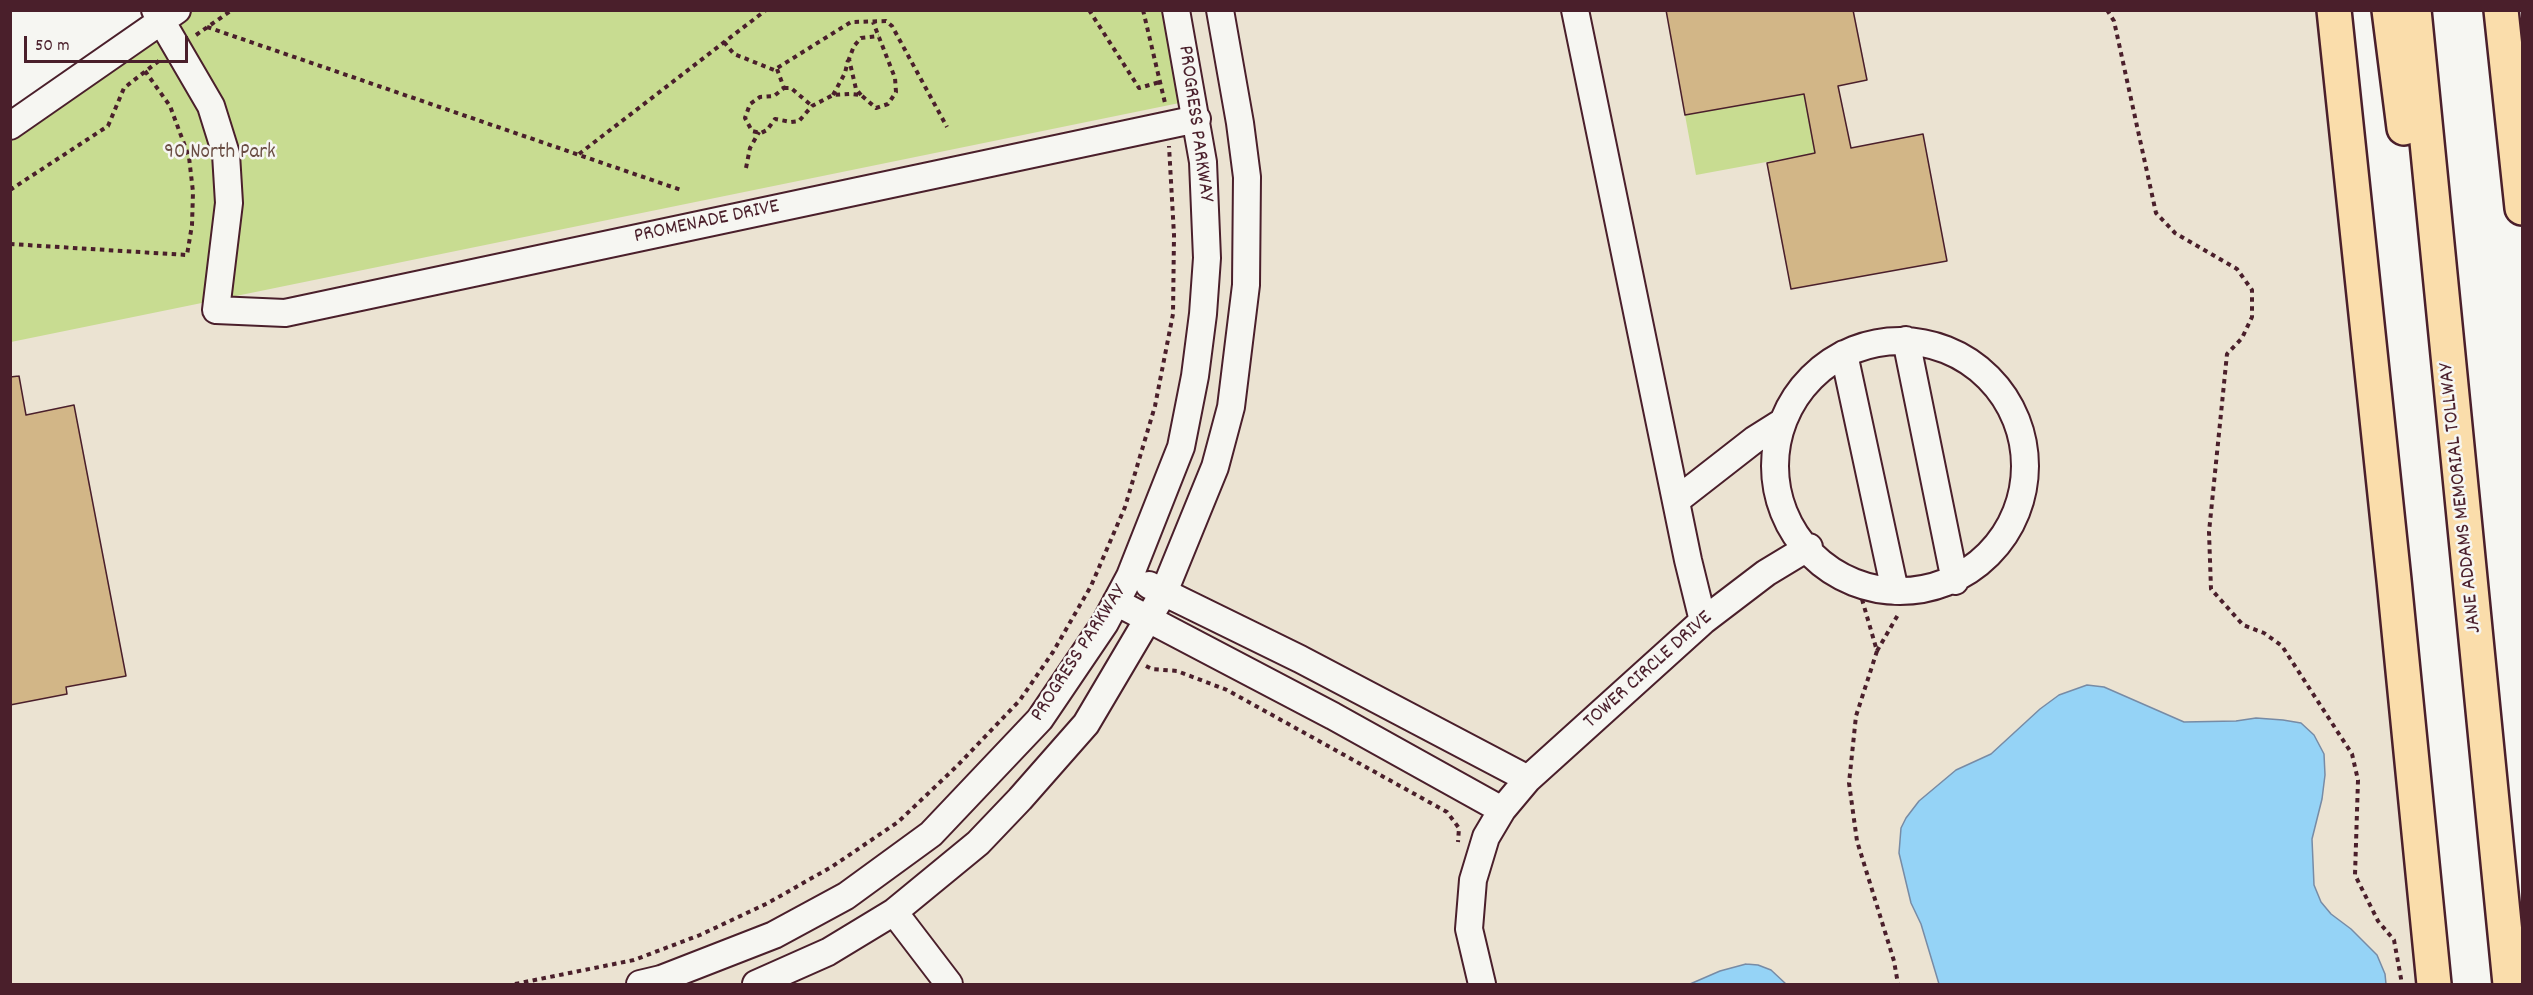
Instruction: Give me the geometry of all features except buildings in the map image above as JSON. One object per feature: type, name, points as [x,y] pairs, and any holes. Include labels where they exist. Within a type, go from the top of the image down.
[{"type":"highway","points":[[2334,10],[2434,984]]},
{"type":"highway","points":[[2389,10],[2488,760]]},
{"type":"highway","name":"JANE ADDAMS MEMORIAL TOLLWAY","points":[[2414,10],[2510,984]]},
{"type":"highway","points":[[2501,10],[2523,208]]},
{"type":"street","name":"PROGRESS PARKWAY","points":[[640,984],[661,979],[774,935],[846,896],[931,834],[1040,719],[1105,623],[1130,576],[1181,447],[1203,314],[1207,258],[1205,194],[1197,118],[1176,10]]},
{"type":"street","name":"PROGRESS PARKWAY","points":[[756,984],[828,952],[894,912],[978,843],[1086,724],[1150,620],[1164,592],[1215,467],[1231,407],[1245,296],[1246,177],[1240,123],[1220,10]]},
{"type":"street","points":[[1575,10],[1703,621]]},
{"type":"street","points":[[10,126],[165,14],[178,48]]},
{"type":"street","name":"PROMENADE DRIVE","points":[[178,48],[211,106],[226,154],[229,203],[216,310],[285,313],[1197,118]]},
{"type":"street","points":[[1906,340],[1955,581]]},
{"type":"street","points":[[1906,340],[1947,349],[1983,370],[2009,403],[2024,442],[2026,483],[2014,524],[1989,557],[1955,581],[1885,592],[1828,571],[1783,514],[1774,472],[1780,423],[1798,392],[1827,363],[1865,344],[1906,340]]},
{"type":"street","points":[[1844,354],[1905,589]]},
{"type":"street","points":[[1677,500],[1754,440],[1780,423]]},
{"type":"street","name":"TOWER CIRCLE DRIVE","points":[[1482,984],[1469,929],[1473,880],[1486,837],[1502,810],[1528,779],[1703,621],[1766,573],[1809,547]]},
{"type":"street","points":[[1130,576],[1300,659],[1528,779]]},
{"type":"street","points":[[1116,602],[1333,716],[1502,810]]},
{"type":"street","points":[[894,912],[948,984]]},
{"type":"path","points":[[10,190],[108,126],[124,88],[232,10]]},
{"type":"path","points":[[578,154],[765,10]]},
{"type":"path","points":[[1089,10],[1139,88],[1160,82]]},
{"type":"path","points":[[515,984],[634,960],[700,935],[768,903],[833,866],[898,822],[957,766],[1020,700],[1053,652],[1091,586],[1125,507],[1155,406],[1173,314],[1174,235],[1166,105],[1143,10]]},
{"type":"path","points":[[2107,10],[2114,21],[2156,213],[2175,233],[2237,269],[2252,290],[2252,317],[2242,338],[2228,354],[2209,532],[2211,589],[2243,625],[2264,633],[2282,646],[2352,754],[2358,780],[2355,875],[2378,921],[2394,940],[2402,984]]},
{"type":"path","points":[[777,69],[851,22],[886,21],[892,26],[947,127]]},
{"type":"path","points":[[849,59],[856,89],[861,95],[876,108],[888,105],[896,92],[895,78],[873,22]]},
{"type":"path","points":[[207,27],[681,190]]},
{"type":"path","points":[[833,95],[845,73],[854,46],[861,38],[879,36]]},
{"type":"path","points":[[724,42],[734,54],[777,69]]},
{"type":"path","points":[[777,69],[784,88]]},
{"type":"path","points":[[10,244],[187,255],[192,225],[193,192],[189,157],[170,106],[145,71]]},
{"type":"path","points":[[812,106],[790,88],[784,88],[774,96],[760,97],[750,104],[745,118],[752,131],[759,132],[767,130],[768,124],[775,119],[799,121],[812,106],[833,95],[861,95]]},
{"type":"path","points":[[746,168],[750,148],[759,132]]},
{"type":"path","points":[[1857,582],[1877,651]]},
{"type":"path","points":[[1898,984],[1894,961],[1857,841],[1849,783],[1856,716],[1877,651],[1905,589]]},
{"type":"path","points":[[1152,669],[1177,671],[1227,690],[1447,812],[1459,828],[1458,847]]},
{"type":"shaded area","points":[[177,10],[2344,11],[2441,984],[11,984],[10,126]]},
{"type":"green space","name":"90 North Park","points":[[177,10],[1176,11],[1194,100],[11,342],[10,126]]},
{"type":"green space","points":[[1804,94],[1815,153],[1696,175],[1685,115]]},
{"type":"water","points":[[2087,685],[2104,687],[2184,722],[2236,721],[2256,718],[2283,720],[2301,723],[2314,735],[2324,754],[2325,775],[2322,799],[2312,839],[2314,885],[2321,902],[2331,914],[2351,929],[2377,955],[2385,974],[2386,984],[1939,984],[1921,924],[1911,903],[1899,853],[1901,828],[1919,801],[1956,770],[1991,754],[2040,709],[2059,695]]},
{"type":"water","points":[[1746,964],[1758,965],[1771,970],[1786,984],[1690,984],[1720,971]]}]
